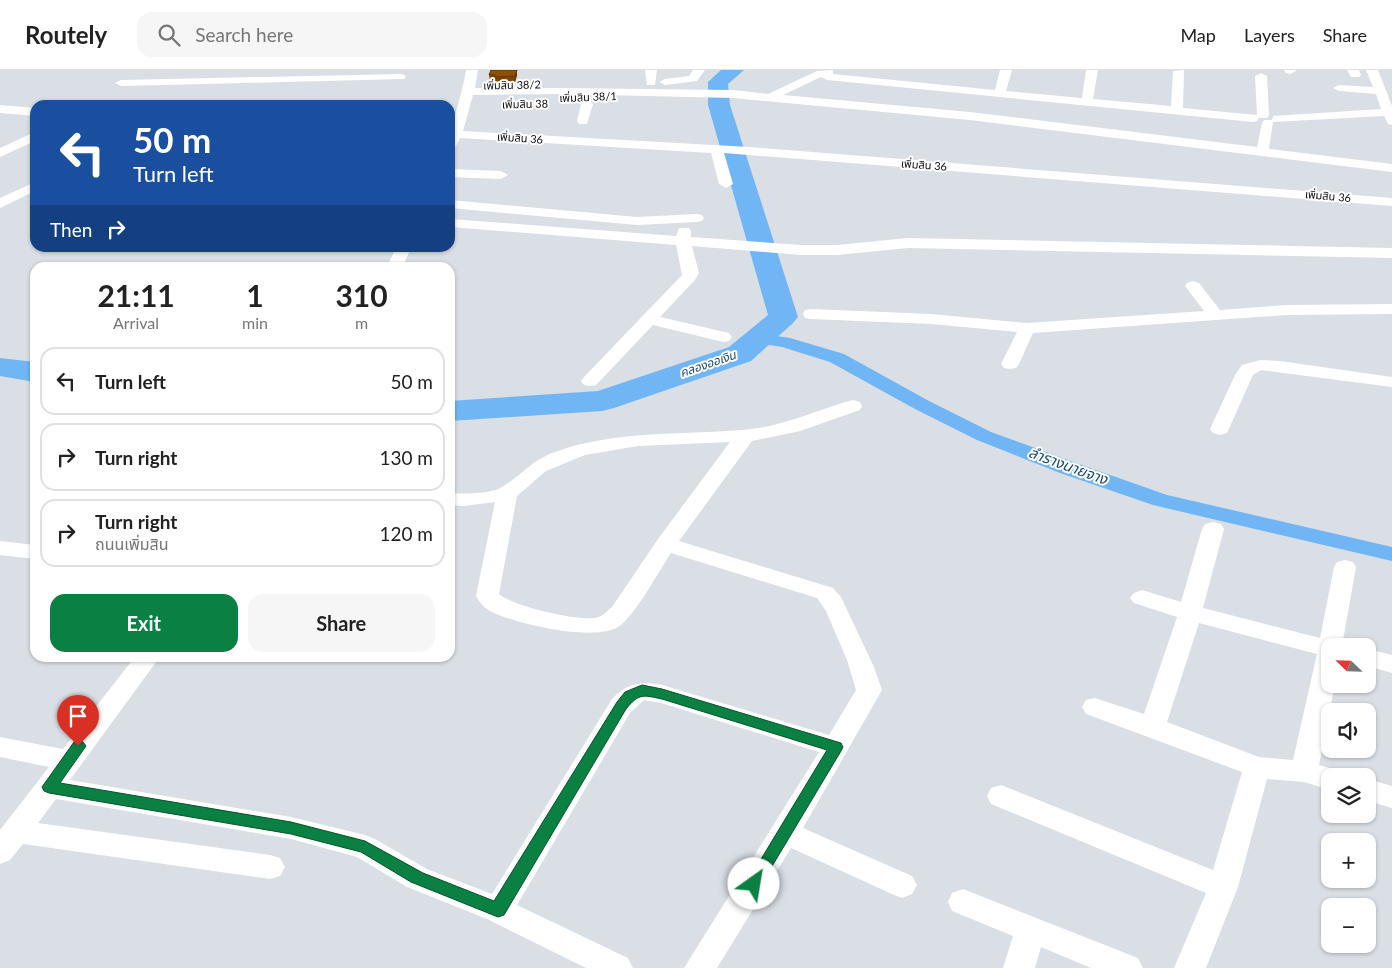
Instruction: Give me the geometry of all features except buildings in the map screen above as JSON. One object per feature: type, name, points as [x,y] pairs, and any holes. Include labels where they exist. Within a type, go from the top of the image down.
[{"type":"street","points":[[244,77],[256,70]]},
{"type":"street","points":[[455,131],[469,97],[472,70]]},
{"type":"street","points":[[651,70],[651,83]]},
{"type":"street","name":"เพิ่มสิน 38/2","points":[[469,97],[693,79],[698,70]]},
{"type":"street","points":[[1000,93],[1006,70]]},
{"type":"street","points":[[1087,101],[1092,70]]},
{"type":"street","points":[[777,98],[817,84],[829,73],[919,81],[1000,93],[1265,119],[1391,115],[1372,70]]},
{"type":"street","points":[[1177,110],[1179,71]]},
{"type":"street","points":[[1261,76],[1265,119],[1262,153]]},
{"type":"street","points":[[121,83],[244,77],[400,77]]},
{"type":"street","points":[[1338,88],[1380,91]]},
{"type":"street","name":"เพิ่มสิน 38/1","points":[[469,97],[583,99],[618,97],[634,93],[734,94],[970,116],[1392,168]]},
{"type":"street","points":[[583,121],[583,99],[644,103]]},
{"type":"street","points":[[0,110],[30,112]]},
{"type":"street","points":[[673,147],[686,133]]},
{"type":"street","points":[[0,153],[30,138]]},
{"type":"street","name":"เพิ่มสิน 36","points":[[455,138],[749,151],[1392,202]]},
{"type":"street","points":[[718,149],[726,184]]},
{"type":"street","points":[[455,173],[501,175]]},
{"type":"street","points":[[0,204],[30,189]]},
{"type":"street","points":[[455,204],[637,221],[698,218]]},
{"type":"street","points":[[455,213],[684,236]]},
{"type":"street","points":[[455,223],[684,236],[837,250],[908,243],[1392,253]]},
{"type":"street","points":[[590,381],[691,273],[684,236]]},
{"type":"street","points":[[1193,286],[1215,314]]},
{"type":"street","points":[[811,314],[931,319],[1027,328],[1286,310],[1392,309]]},
{"type":"street","points":[[649,319],[723,337]]},
{"type":"street","points":[[1010,364],[1027,328]]},
{"type":"street","points":[[1220,429],[1248,369],[1260,365],[1280,366],[1392,382]]},
{"type":"street","points":[[455,499],[464,500],[507,494],[539,467],[581,450],[638,440],[745,436],[793,427],[854,406]]},
{"type":"street","points":[[507,494],[488,596],[499,606],[545,619],[586,627],[605,624],[620,613],[666,544],[745,436]]},
{"type":"street","points":[[1153,727],[1190,613],[1213,529]]},
{"type":"street","points":[[666,544],[825,592],[837,607],[846,632],[864,668],[870,690],[786,833],[700,968]]},
{"type":"street","points":[[0,548],[30,551]]},
{"type":"street","points":[[1332,638],[1345,567]]},
{"type":"street","points":[[1142,598],[1190,613],[1321,646]]},
{"type":"street","points":[[1376,660],[1392,664]]},
{"type":"street","points":[[8,841],[67,760],[144,662]]},
{"type":"street","points":[[498,910],[621,706],[630,695],[642,690],[662,694],[836,747]]},
{"type":"street","points":[[1095,707],[1153,727],[1258,768],[1317,776],[1325,693]]},
{"type":"street","points":[[0,747],[67,760]]},
{"type":"street","points":[[1190,968],[1224,886],[1258,768]]},
{"type":"street","points":[[49,787],[291,828],[365,847],[417,878],[498,910],[617,968]]},
{"type":"street","points":[[1376,792],[1392,797]]},
{"type":"street","points":[[1001,796],[1224,886]]},
{"type":"street","points":[[786,833],[902,885]]},
{"type":"street","points":[[8,841],[270,867]]},
{"type":"street","points":[[963,902],[1127,968]]},
{"type":"street","points":[[1019,968],[1031,928]]},
{"type":"waterway","name":"คลองออเงิน","points":[[455,411],[602,401],[740,354],[783,317],[719,105],[718,82],[734,70]]},
{"type":"waterway","name":"ลำรางนายจาง","points":[[758,338],[784,342],[837,358],[922,405],[984,436],[1068,468],[1161,500],[1392,554]]},
{"type":"waterway","name":"คลองออเงิน","points":[[0,367],[30,371]]},
{"type":"route","points":[[78,746],[49,787],[291,828],[365,847],[417,878],[498,910],[586,767],[621,706],[630,695],[642,690],[662,694],[836,747],[754,884]]}]
